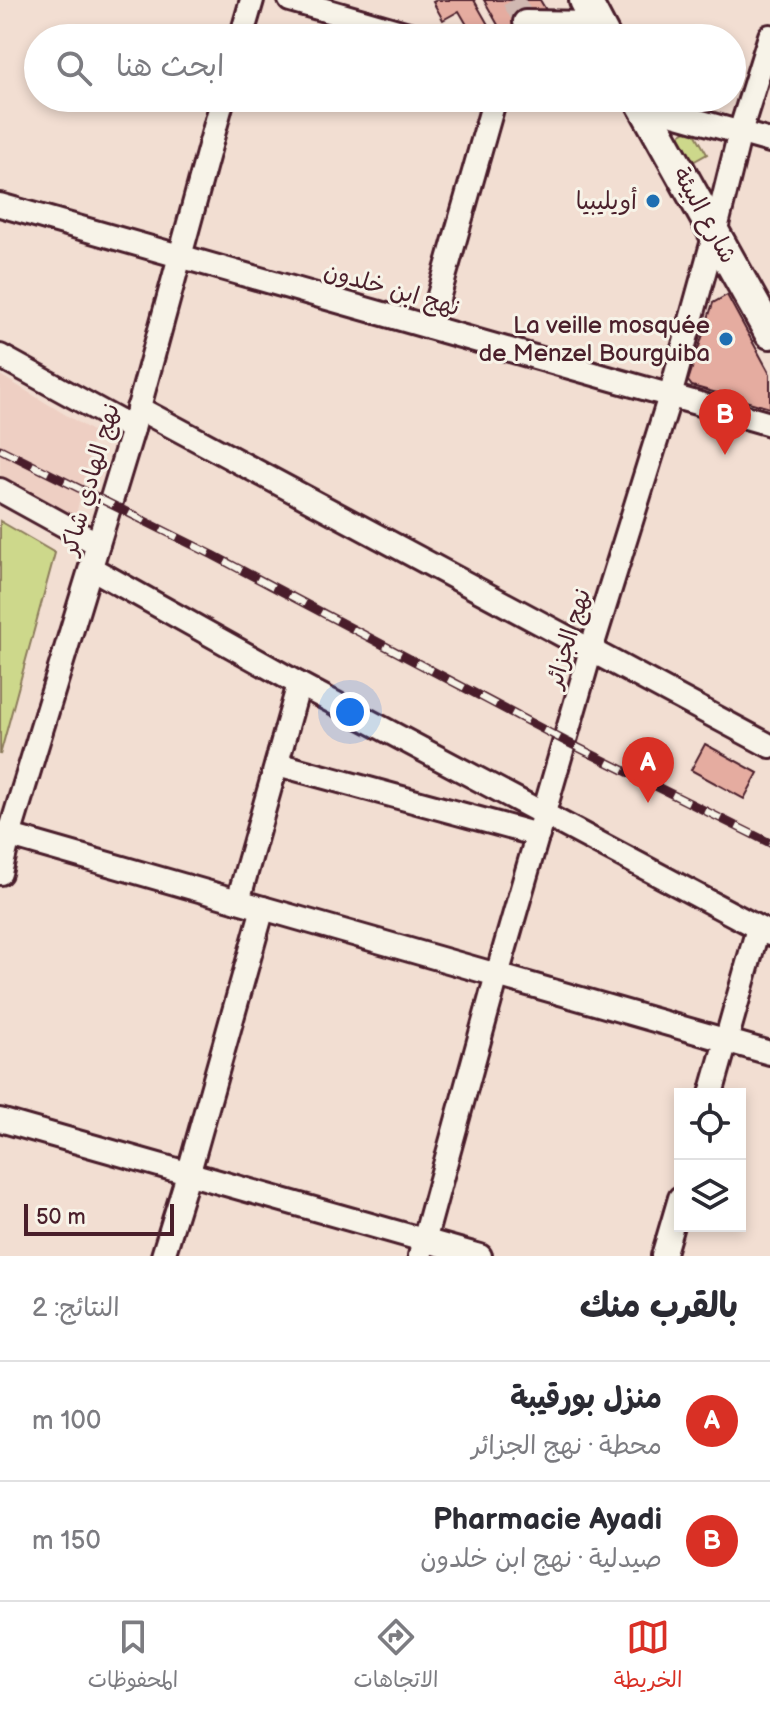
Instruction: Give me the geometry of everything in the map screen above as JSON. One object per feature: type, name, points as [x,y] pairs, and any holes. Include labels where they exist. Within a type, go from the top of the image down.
[{"type":"main road","name":"شارع البيئة","points":[[645,112],[770,333]]},
{"type":"street","points":[[245,24],[252,0]]},
{"type":"street","points":[[290,0],[373,24]]},
{"type":"street","points":[[570,24],[596,20]]},
{"type":"street","name":"نهج الجزائر","points":[[422,1248],[497,975],[591,650],[670,396],[740,132],[770,36]]},
{"type":"street","name":"نهج الهادي شاكر","points":[[0,873],[5,834],[136,419],[219,112]]},
{"type":"street","points":[[430,327],[491,112]]},
{"type":"street","points":[[666,146],[676,112]]},
{"type":"street","points":[[692,112],[770,141]]},
{"type":"street","name":"نهج ابن خلدون","points":[[0,205],[770,424]]},
{"type":"street","points":[[0,356],[136,419],[591,650],[770,746]]},
{"type":"street","points":[[0,490],[98,544]]},
{"type":"street","points":[[91,568],[299,684],[764,931],[713,1088]]},
{"type":"street","points":[[238,901],[299,684]]},
{"type":"street","points":[[277,764],[538,835]]},
{"type":"street","points":[[5,834],[770,1053]]},
{"type":"street","points":[[163,1256],[263,908]]},
{"type":"street","points":[[0,1120],[422,1248],[480,1256]]},
{"type":"street","points":[[663,1256],[674,1218]]},
{"type":"shaded area","points":[[0,375],[94,432],[75,520],[0,481]]},
{"type":"green space","points":[[692,128],[707,154],[691,163],[676,137]]},
{"type":"green space","points":[[0,521],[55,553],[0,755]]},
{"type":"building","points":[[474,0],[488,24],[466,24],[459,11],[443,20],[433,2]]},
{"type":"building","points":[[484,0],[540,0],[546,10],[521,24],[497,24]]},
{"type":"building","name":"La veille mosquée de Menzel Bourguiba","points":[[727,295],[770,374],[770,408],[692,386],[688,381],[713,303]]},
{"type":"building","points":[[705,744],[758,773],[744,799],[691,770]]},
{"type":"tunnel","points":[[513,0],[525,22]]},
{"type":"railway","points":[[0,449],[213,555],[565,741],[770,843]]},
{"type":"place","name":"أويليبيا","points":[[653,201]]},
{"type":"place","name":"La veille mosquée de Menzel Bourguiba","points":[[726,339]]},
{"type":"place","name":"Pharmacie Ayadi","points":[[725,455]]},
{"type":"place","name":"منزل بورقيبة","points":[[648,803]]}]
